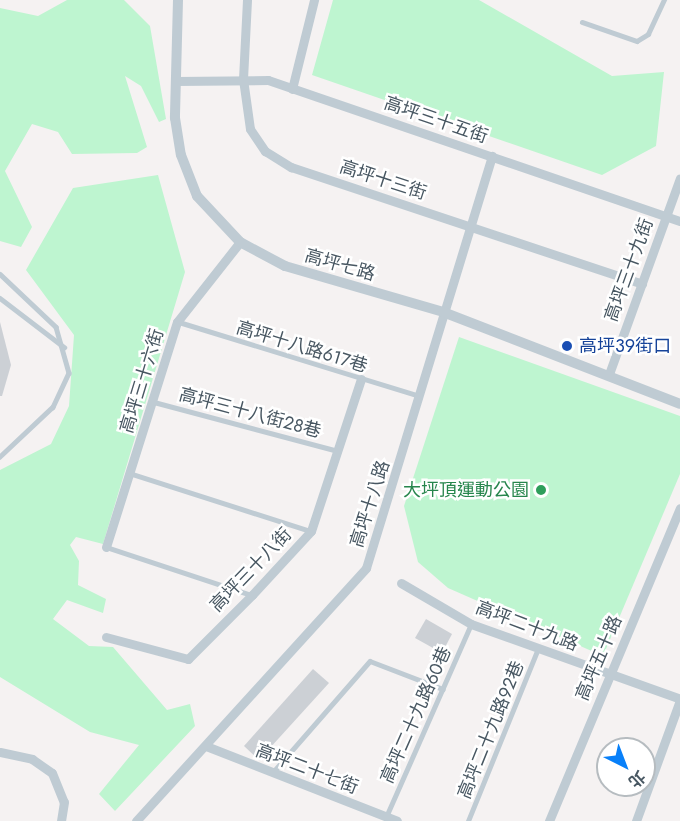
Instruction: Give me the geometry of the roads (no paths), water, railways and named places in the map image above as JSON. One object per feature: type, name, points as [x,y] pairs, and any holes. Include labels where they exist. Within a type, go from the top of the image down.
[{"type":"street","name":"高坪七路","points":[[178,0],[176,81],[181,155],[197,196],[240,242],[285,266],[443,312],[609,374],[680,404]]},
{"type":"street","name":"高坪十三街","points":[[247,0],[243,79],[250,129],[266,151],[291,167],[642,284]]},
{"type":"street","points":[[292,89],[314,0]]},
{"type":"street","name":"高坪三十五街","points":[[176,81],[243,79],[292,89],[680,221]]},
{"type":"street","name":"高坪十八路","points":[[136,821],[366,568],[492,156]]},
{"type":"street","name":"高坪三十九街","points":[[609,374],[680,178]]},
{"type":"street","name":"高坪三十六街","points":[[106,547],[132,474],[177,321],[240,242]]},
{"type":"street","name":"高坪三十八街","points":[[106,637],[188,658],[252,595],[311,531],[361,379]]},
{"type":"street","name":"高坪五十路","points":[[549,821],[680,508]]},
{"type":"street","name":"高坪二十九路","points":[[401,583],[471,624],[680,699]]},
{"type":"street","points":[[636,821],[680,699]]},
{"type":"street","name":"高坪二十七街","points":[[206,746],[397,821]]},
{"type":"street","points":[[0,752],[32,759],[52,774],[64,802],[61,821]]},
{"type":"lane","points":[[582,22],[637,41],[648,34],[664,0]]},
{"type":"lane","points":[[0,274],[56,327],[64,347],[69,373],[53,407],[0,457]]},
{"type":"lane","points":[[0,298],[64,347]]},
{"type":"lane","name":"高坪十八路617巷","points":[[177,321],[420,396]]},
{"type":"lane","name":"高坪三十八街28巷","points":[[154,402],[338,451]]},
{"type":"lane","points":[[132,474],[311,531]]},
{"type":"lane","points":[[106,547],[252,595]]},
{"type":"lane","name":"高坪二十九路60巷","points":[[386,817],[471,624]]},
{"type":"lane","name":"高坪二十九路92巷","points":[[468,821],[538,649]]},
{"type":"lane","points":[[273,773],[370,661],[443,689]]},
{"type":"place","name":"高坪39街口","points":[[567,346]]},
{"type":"place","name":"大坪頂運動公園","points":[[541,490]]}]
